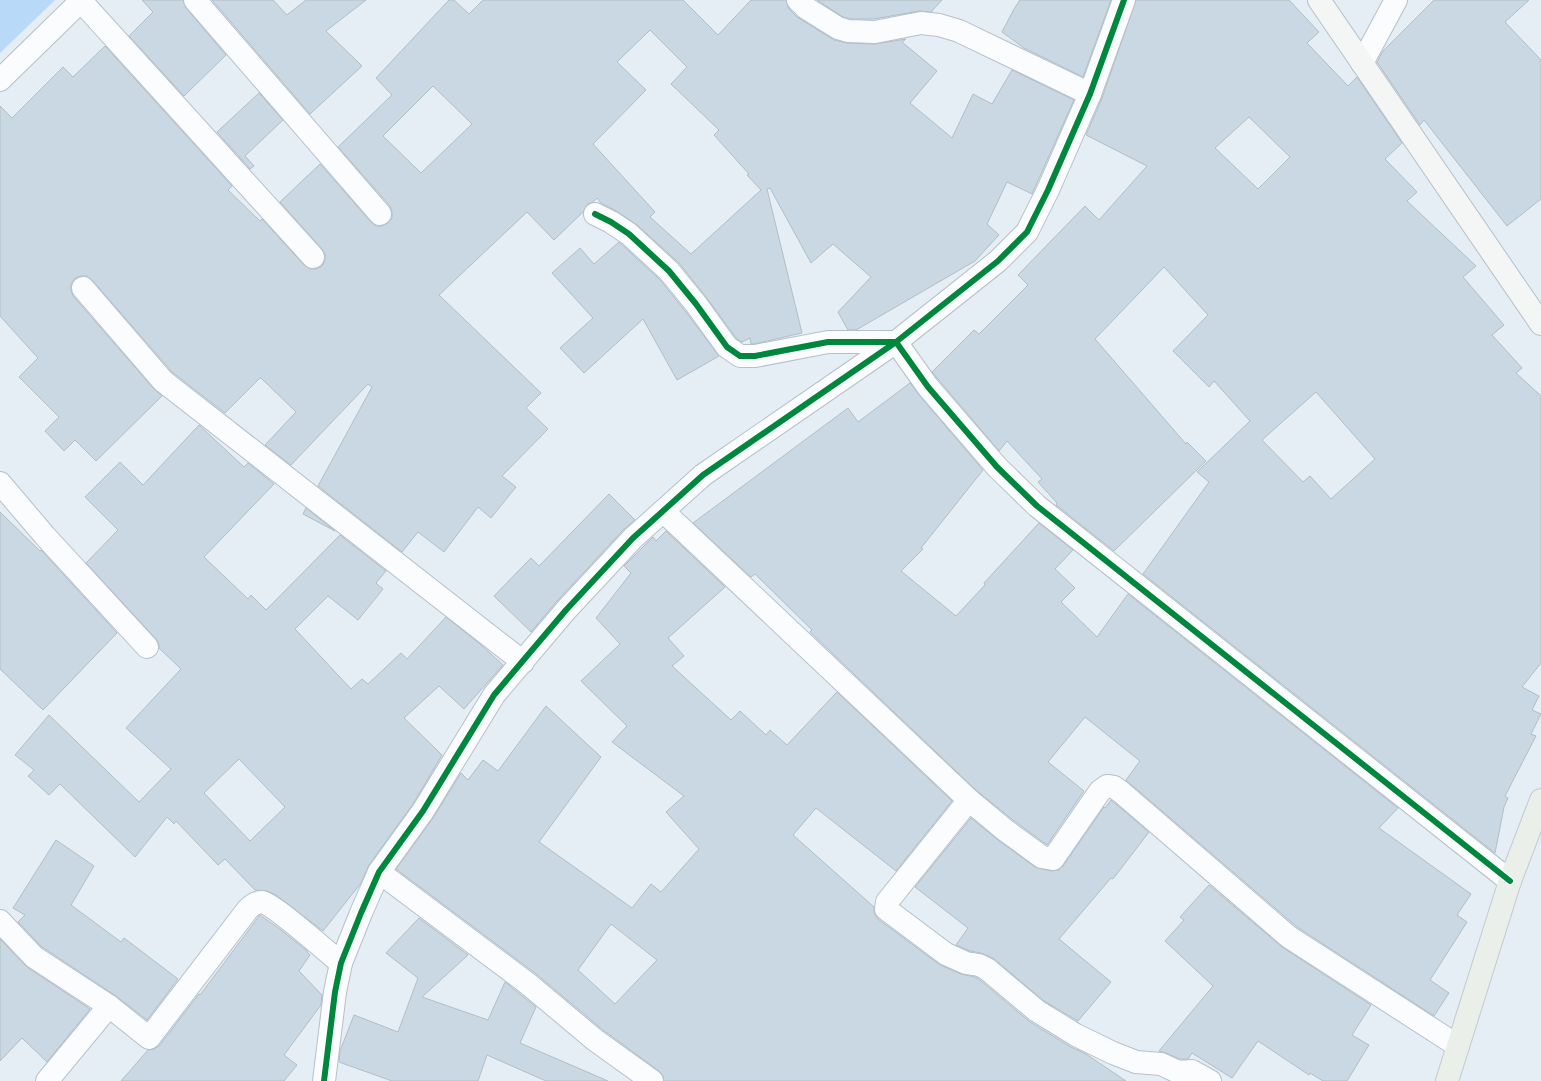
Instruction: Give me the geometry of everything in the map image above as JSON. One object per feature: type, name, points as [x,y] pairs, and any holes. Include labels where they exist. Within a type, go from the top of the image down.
[{"type":"main road","points":[[1319,0],[1541,324]]},
{"type":"main road","points":[[1447,1081],[1510,881],[1541,800]]},
{"type":"street","points":[[0,80],[82,0],[313,256]]},
{"type":"street","points":[[195,0],[380,214]]},
{"type":"street","points":[[798,0],[806,8],[838,28],[848,31],[875,32],[921,23],[959,31],[1090,94]]},
{"type":"street","points":[[324,1081],[335,992],[341,963],[379,872],[423,811],[494,696],[566,610],[612,560],[633,538],[703,475],[896,342],[998,261],[1027,232],[1048,190],[1090,94],[1124,0]]},
{"type":"street","points":[[1362,63],[1396,0]]},
{"type":"street","points":[[595,214],[611,222],[629,234],[670,271],[727,347],[740,356],[755,356],[828,342],[896,342]]},
{"type":"street","points":[[83,288],[163,381],[523,662]]},
{"type":"street","points":[[896,342],[928,387],[997,467],[1037,506],[1510,881]]},
{"type":"street","points":[[0,483],[45,536],[147,647]]},
{"type":"street","points":[[663,511],[970,800],[1005,830],[1042,857],[1053,859],[1100,791],[1107,786],[1114,787],[1289,937],[1458,1046]]},
{"type":"street","points":[[970,800],[887,902],[886,909],[946,954],[966,963],[979,965],[987,969],[1037,1011],[1076,1035],[1113,1053],[1136,1062],[1161,1064],[1178,1072],[1192,1071],[1210,1081]]},
{"type":"street","points":[[379,872],[527,983],[595,1040],[652,1081]]},
{"type":"street","points":[[0,921],[34,957],[109,1006],[149,1038],[254,903],[262,902],[276,910],[341,963]]},
{"type":"street","points":[[47,1081],[109,1006]]},
{"type":"water","points":[[0,0],[55,0],[0,53]]},
{"type":"building","points":[[142,0],[183,0],[186,8],[226,55],[184,96],[129,36],[153,12]]},
{"type":"building","points":[[212,0],[273,0],[287,15],[306,0],[366,0],[326,31],[362,66],[310,114]]},
{"type":"building","points":[[449,0],[454,0],[469,14],[483,0],[683,0],[718,35],[751,0],[786,0],[789,9],[797,17],[834,40],[847,43],[875,44],[906,39],[902,42],[937,71],[910,103],[952,138],[973,94],[992,104],[1012,70],[1074,100],[1032,194],[1007,182],[987,224],[999,235],[975,261],[856,330],[848,330],[838,312],[871,277],[833,244],[811,263],[770,188],[767,189],[802,333],[754,344],[751,344],[750,338],[742,342],[736,338],[679,263],[637,225],[601,203],[597,198],[588,204],[583,212],[554,240],[527,212],[439,295],[541,393],[526,408],[548,429],[502,476],[516,487],[491,518],[478,507],[444,552],[418,532],[402,552],[318,486],[372,387],[368,384],[291,465],[265,445],[296,412],[261,378],[225,413],[172,372],[87,276],[75,278],[71,284],[73,296],[154,389],[162,396],[96,461],[75,440],[64,451],[45,431],[59,417],[19,377],[38,358],[0,316],[0,106],[12,118],[63,67],[73,77],[105,46],[232,186],[228,190],[260,221],[262,219],[304,265],[310,269],[316,269],[322,266],[325,260],[325,254],[280,202],[320,164],[376,226],[382,226],[388,223],[392,218],[390,206],[338,147],[392,95],[376,78]],"holes":[[[650,30],[687,67],[671,84],[719,130],[714,135],[749,174],[747,175],[761,190],[691,254],[650,217],[655,212],[593,144],[646,90],[617,62]],[[433,86],[472,124],[421,173],[383,136]]]},
{"type":"building","points":[[817,0],[942,0],[931,12],[919,11],[874,19],[850,19],[843,17]]},
{"type":"building","points":[[1020,0],[1111,0],[1083,77],[1024,48],[1002,32]]},
{"type":"building","points":[[1136,0],[1289,0],[1319,32],[1307,43],[1348,86],[1357,77],[1402,143],[1385,159],[1417,192],[1407,201],[1476,266],[1463,277],[1504,325],[1492,335],[1522,368],[1516,373],[1541,396],[1541,663],[1522,687],[1539,696],[1532,710],[1541,714],[1531,734],[1536,736],[1505,796],[1508,798],[1504,807],[1495,853],[1143,574],[1209,482],[1197,472],[1250,421],[1214,381],[1209,387],[1173,351],[1208,315],[1164,267],[1095,339],[1186,444],[1187,442],[1206,461],[1114,551],[1056,505],[1057,503],[1038,482],[1042,479],[1007,441],[999,451],[932,372],[974,330],[979,334],[1028,285],[1018,275],[1085,206],[1099,220],[1147,166],[1086,135],[1102,98]],"holes":[[[1249,117],[1290,157],[1258,189],[1215,148]],[[1316,392],[1375,459],[1331,499],[1310,476],[1303,482],[1262,440]]]},
{"type":"building","points":[[1434,0],[1529,0],[1505,22],[1541,60],[1541,199],[1507,226],[1424,120],[1420,125],[1377,62],[1383,51]]},
{"type":"building","points":[[259,93],[283,120],[245,156],[254,166],[250,169],[217,132]]},
{"type":"building","points":[[619,242],[660,280],[719,356],[677,380],[643,319],[584,373],[560,348],[593,318],[552,273],[580,248],[594,264]]},
{"type":"building","points":[[910,383],[983,470],[921,548],[923,549],[901,571],[956,616],[1039,523],[1073,550],[1055,569],[1075,588],[1061,602],[1097,637],[1128,594],[1398,808],[1379,828],[1471,894],[1457,915],[1467,922],[1430,980],[1449,993],[1434,1016],[1297,927],[1126,780],[1140,761],[1085,717],[1048,762],[1084,791],[1047,845],[977,791],[810,632],[812,630],[755,574],[751,577],[693,523],[848,408],[858,422]]},
{"type":"building","points":[[199,425],[244,467],[248,463],[274,484],[204,557],[248,599],[251,595],[266,610],[340,535],[386,571],[376,583],[383,589],[358,620],[328,596],[295,629],[351,689],[362,679],[368,684],[401,653],[407,659],[446,617],[480,644],[503,665],[464,709],[439,686],[404,718],[442,755],[413,804],[369,865],[361,883],[323,931],[276,895],[267,891],[255,890],[225,859],[218,865],[176,821],[174,824],[167,817],[135,857],[60,784],[49,795],[28,776],[34,770],[15,755],[49,715],[139,802],[171,769],[126,728],[181,669],[159,648],[159,644],[156,639],[86,563],[118,530],[85,497],[120,462],[143,485]],"holes":[[[239,759],[285,807],[250,841],[204,793]]]},
{"type":"building","points":[[609,494],[635,520],[624,529],[557,601],[531,632],[494,596],[531,558],[539,566]]},
{"type":"building","points":[[306,508],[335,531],[303,514]]},
{"type":"building","points":[[0,512],[40,551],[41,550],[117,633],[43,710],[0,669]]},
{"type":"building","points":[[666,531],[725,587],[668,638],[684,656],[672,666],[731,720],[740,711],[766,735],[770,730],[787,745],[837,692],[952,801],[896,871],[816,808],[793,835],[874,907],[874,913],[878,919],[940,965],[980,980],[1030,1022],[1069,1046],[1086,1054],[1126,1081],[664,1081],[663,1076],[659,1071],[603,1030],[535,973],[396,869],[433,818],[461,773],[468,780],[483,760],[498,771],[546,706],[601,757],[539,842],[632,908],[651,884],[661,892],[699,849],[666,812],[684,796],[612,742],[627,726],[581,681],[620,644],[596,618],[631,573],[624,566],[653,537],[656,541]],"holes":[[[611,924],[657,960],[615,1004],[578,970]]]},
{"type":"building","points":[[1111,800],[1149,832],[1113,879],[1111,878],[1059,939],[1111,982],[1078,1021],[1044,1001],[993,958],[956,945],[968,928],[915,887],[971,818],[1035,867],[1051,871],[1058,870],[1063,866],[1104,807],[1105,808]]},
{"type":"building","points":[[56,840],[94,866],[71,905],[121,942],[124,938],[178,979],[147,1020],[116,996],[42,947],[18,922],[25,915],[13,908]]},
{"type":"building","points":[[1209,885],[1282,947],[1371,1005],[1352,1035],[1369,1045],[1347,1081],[1323,1081],[1310,1073],[1309,1075],[1258,1041],[1232,1078],[1192,1053],[1188,1059],[1180,1059],[1159,1051],[1213,986],[1165,941],[1184,920],[1180,917]]},
{"type":"building","points":[[260,915],[307,951],[310,955],[299,971],[322,995],[321,1005],[284,1055],[297,1065],[284,1081],[121,1081],[148,1050],[159,1046],[199,994],[200,995]]},
{"type":"building","points":[[419,918],[468,955],[422,997],[488,1020],[505,982],[536,1007],[520,1043],[608,1081],[546,1081],[487,1055],[478,1081],[392,1081],[339,1062],[340,1051],[354,1015],[398,1032],[418,978],[386,953]]},
{"type":"building","points":[[0,939],[27,967],[90,1009],[47,1062],[22,1038],[0,1061]]},
{"type":"cycle path","points":[[324,1081],[335,992],[341,963],[379,872],[423,811],[494,695],[566,610],[633,538],[703,475],[896,342],[998,261],[1027,232],[1048,190],[1090,94],[1124,0]]},
{"type":"cycle path","points":[[595,214],[611,222],[629,234],[669,271],[696,304],[727,347],[740,356],[755,356],[828,342],[896,342],[928,387],[997,467],[1037,506],[1510,881]]}]
